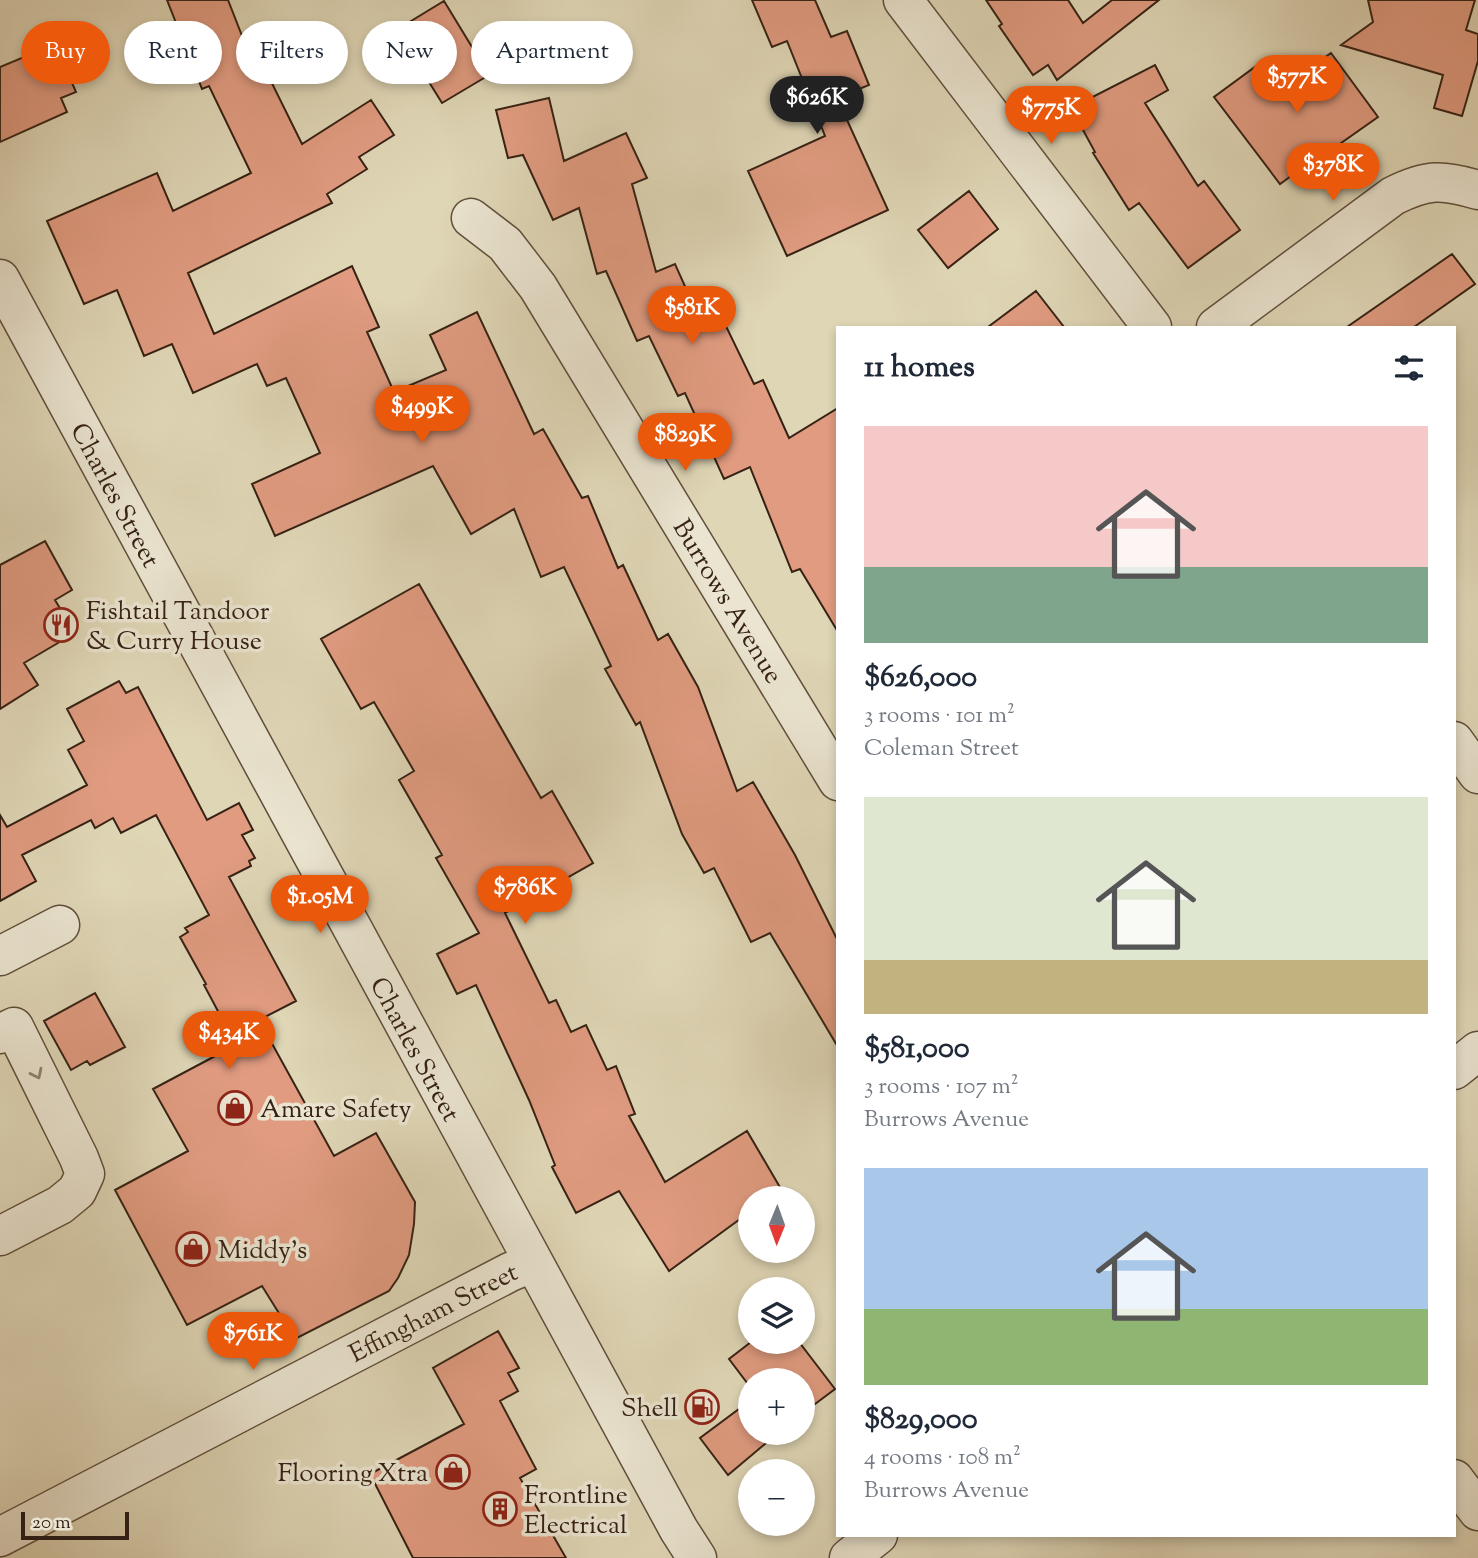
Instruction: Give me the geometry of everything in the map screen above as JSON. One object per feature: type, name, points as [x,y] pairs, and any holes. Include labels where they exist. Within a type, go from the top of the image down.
[{"type":"street","points":[[902,0],[1151,326]]},
{"type":"street","points":[[1217,326],[1393,196],[1413,186],[1435,182],[1456,183],[1478,190]]},
{"type":"street","name":"Burrows Avenue","points":[[471,218],[505,244],[538,287],[836,778]]},
{"type":"street","name":"Charles Street","points":[[0,279],[532,1263],[697,1558]]},
{"type":"street","points":[[1456,744],[1478,774]]},
{"type":"street","points":[[0,956],[60,925]]},
{"type":"street","points":[[0,1034],[14,1027],[85,1174],[77,1191],[60,1205],[0,1236]]},
{"type":"street","points":[[1456,1068],[1478,1051]]},
{"type":"street","points":[[0,1209],[50,1184],[79,1158]]},
{"type":"street","name":"Effingham Street","points":[[0,1537],[532,1263]]},
{"type":"street","points":[[1456,1482],[1478,1511]]},
{"type":"street","points":[[849,1558],[875,1537]]},
{"type":"building","points":[[167,0],[228,0],[236,21],[236,84],[272,84],[302,144],[371,100],[394,135],[359,157],[367,169],[327,194],[332,203],[188,273],[214,334],[352,266],[379,327],[367,332],[394,392],[446,370],[430,335],[477,312],[534,434],[543,429],[582,498],[588,496],[618,568],[623,565],[658,640],[668,634],[698,687],[737,791],[753,782],[795,855],[836,937],[836,1044],[770,933],[751,942],[714,868],[704,873],[682,834],[640,722],[636,725],[605,669],[611,666],[564,567],[541,577],[514,509],[471,534],[433,466],[275,536],[252,484],[320,453],[286,378],[267,386],[257,364],[193,393],[172,344],[144,356],[117,290],[84,304],[47,221],[157,173],[173,211],[251,173],[209,86],[202,89],[200,84],[222,84],[222,21],[175,21]]},
{"type":"building","points":[[752,0],[815,0],[831,37],[847,31],[869,85],[837,98],[888,210],[787,256],[748,171],[825,136],[787,41],[772,47]]},
{"type":"building","points":[[986,0],[1068,0],[1083,23],[1112,0],[1159,0],[1057,80],[1048,65],[1033,75],[999,26],[1002,24]]},
{"type":"building","points":[[1368,0],[1475,0],[1466,30],[1478,34],[1478,61],[1462,116],[1434,108],[1443,75],[1341,45],[1373,22]]},
{"type":"building","points":[[444,1],[456,21],[411,21]]},
{"type":"building","points":[[457,22],[471,45],[471,84],[474,84],[442,103],[430,84],[457,84]]},
{"type":"building","points":[[1331,53],[1378,117],[1327,153],[1329,156],[1306,173],[1302,168],[1280,184],[1214,97],[1259,64],[1279,91]]},
{"type":"building","points":[[21,58],[21,84],[72,84],[76,92],[61,98],[67,112],[0,142],[0,67]]},
{"type":"building","points":[[1155,65],[1168,90],[1145,103],[1198,186],[1204,181],[1240,230],[1188,268],[1139,203],[1129,210],[1093,153],[1095,152],[1071,108]]},
{"type":"building","points":[[549,98],[564,161],[626,133],[647,178],[632,184],[656,272],[675,264],[705,331],[724,322],[754,384],[763,380],[789,438],[836,409],[836,629],[800,569],[792,572],[750,467],[724,479],[685,393],[678,396],[649,336],[637,341],[606,271],[597,274],[579,208],[553,220],[523,155],[508,158],[496,110]]},
{"type":"building","points":[[969,191],[998,229],[948,268],[918,230]]},
{"type":"building","points":[[1452,254],[1475,284],[1415,326],[1348,326]]},
{"type":"building","points":[[1036,291],[1063,326],[989,326]]},
{"type":"building","points":[[45,541],[72,590],[55,600],[75,633],[24,663],[38,685],[0,709],[0,565]]},
{"type":"building","points":[[419,584],[541,798],[552,791],[593,863],[505,913],[549,1003],[556,1000],[571,1032],[586,1025],[607,1070],[616,1066],[635,1114],[629,1116],[665,1182],[747,1131],[779,1186],[738,1186],[738,1221],[669,1271],[619,1191],[576,1213],[552,1167],[555,1165],[529,1100],[476,985],[457,994],[437,954],[479,933],[436,858],[442,855],[399,780],[414,771],[374,702],[361,709],[321,639]]},
{"type":"building","points":[[119,681],[126,693],[138,687],[207,820],[239,803],[253,830],[242,835],[255,858],[249,861],[251,866],[229,877],[296,1001],[259,1020],[334,1156],[376,1133],[415,1202],[409,1255],[389,1291],[295,1339],[262,1286],[187,1325],[115,1190],[188,1151],[153,1089],[236,1045],[180,937],[188,932],[185,928],[209,915],[156,815],[121,833],[113,818],[95,828],[91,820],[22,855],[36,881],[0,901],[0,815],[7,827],[87,785],[68,750],[84,741],[67,709]]},
{"type":"building","points":[[95,993],[125,1047],[90,1065],[87,1061],[71,1070],[44,1021]]},
{"type":"building","points":[[498,1331],[519,1368],[508,1373],[518,1391],[500,1401],[536,1469],[520,1478],[566,1558],[413,1558],[370,1474],[464,1424],[433,1368]]},
{"type":"building","points":[[738,1352],[808,1354],[835,1389],[815,1404],[815,1368],[738,1368],[738,1371],[729,1359]]},
{"type":"building","points":[[738,1410],[738,1445],[764,1445],[747,1459],[738,1459],[738,1467],[728,1475],[700,1438]]},
{"type":"place","name":"Fishtail Tandoor & Curry House","points":[[61,625]]},
{"type":"place","name":"Amare Safety","points":[[235,1108]]},
{"type":"place","name":"Middy's","points":[[193,1249]]},
{"type":"place","name":"Shell","points":[[702,1407]]},
{"type":"place","name":"Flooring Xtra","points":[[453,1472]]},
{"type":"place","name":"Frontline Electrical","points":[[500,1509]]}]
